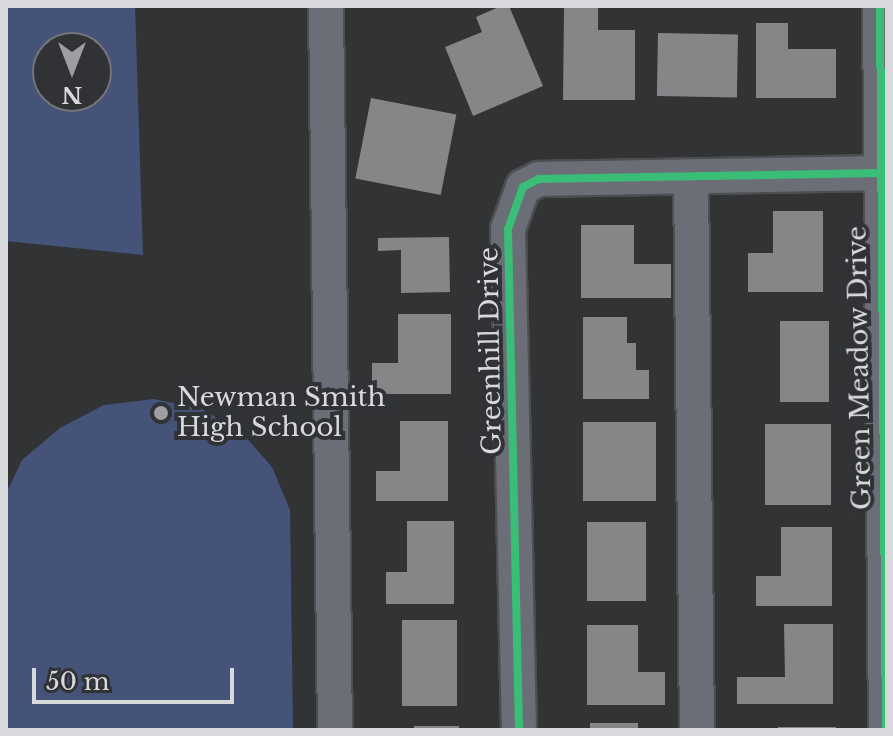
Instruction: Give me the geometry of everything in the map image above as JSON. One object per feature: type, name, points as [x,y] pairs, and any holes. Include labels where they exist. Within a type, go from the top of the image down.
[{"type":"street","points":[[326,6],[335,730]]},
{"type":"street","name":"Green Meadow Drive","points":[[880,6],[878,173],[886,730]]},
{"type":"street","name":"Greenhill Drive","points":[[519,730],[511,209],[523,187],[539,179],[878,173]]},
{"type":"street","points":[[691,177],[697,730]]},
{"type":"shaded area","points":[[6,6],[135,6],[143,255],[6,241]]},
{"type":"shaded area","points":[[154,399],[202,409],[242,433],[272,467],[290,510],[293,730],[6,730],[6,494],[22,460],[60,428],[104,405]]},
{"type":"building","points":[[501,6],[509,6],[543,86],[473,116],[445,47],[482,32],[476,17]]},
{"type":"building","points":[[564,8],[598,8],[598,30],[635,30],[635,100],[563,100]]},
{"type":"building","points":[[756,23],[788,23],[788,49],[836,49],[836,98],[756,98]]},
{"type":"building","points":[[658,33],[738,34],[737,97],[657,96]]},
{"type":"building","points":[[371,98],[456,115],[441,195],[355,178]]},
{"type":"building","points":[[773,211],[823,211],[823,292],[748,292],[748,253],[773,253]]},
{"type":"building","points":[[581,225],[634,225],[634,264],[671,264],[671,298],[581,298]]},
{"type":"building","points":[[449,237],[450,292],[401,293],[401,250],[378,251],[378,238]]},
{"type":"building","points":[[398,314],[451,314],[451,394],[372,394],[372,363],[398,363]]},
{"type":"building","points":[[583,317],[627,317],[627,343],[636,343],[636,370],[649,370],[649,399],[583,399]]},
{"type":"building","points":[[780,321],[829,321],[829,402],[780,402]]},
{"type":"building","points":[[400,421],[448,421],[448,501],[376,501],[376,471],[400,471]]},
{"type":"building","points":[[583,422],[656,422],[656,501],[583,501]]},
{"type":"building","points":[[765,424],[831,424],[831,505],[765,505]]},
{"type":"building","points":[[407,521],[454,521],[454,604],[386,604],[386,572],[407,572]]},
{"type":"building","points":[[587,522],[646,522],[646,601],[587,601]]},
{"type":"building","points":[[781,527],[832,527],[832,606],[756,606],[756,576],[781,576]]},
{"type":"building","points":[[402,620],[457,620],[457,706],[402,706]]},
{"type":"building","points":[[784,624],[833,624],[833,704],[737,704],[737,677],[785,677]]},
{"type":"building","points":[[587,625],[638,625],[638,672],[665,672],[665,705],[587,705]]},
{"type":"building","points":[[590,723],[638,723],[638,730],[590,730]]},
{"type":"building","points":[[414,726],[459,726],[459,730],[414,730]]},
{"type":"building","points":[[778,727],[836,727],[836,730],[778,730]]},
{"type":"cycle path","points":[[880,6],[886,730]]},
{"type":"cycle path","points":[[519,730],[508,229],[523,187],[539,179],[878,173]]},
{"type":"place","name":"Newman Smith High School","points":[[161,413]]}]
